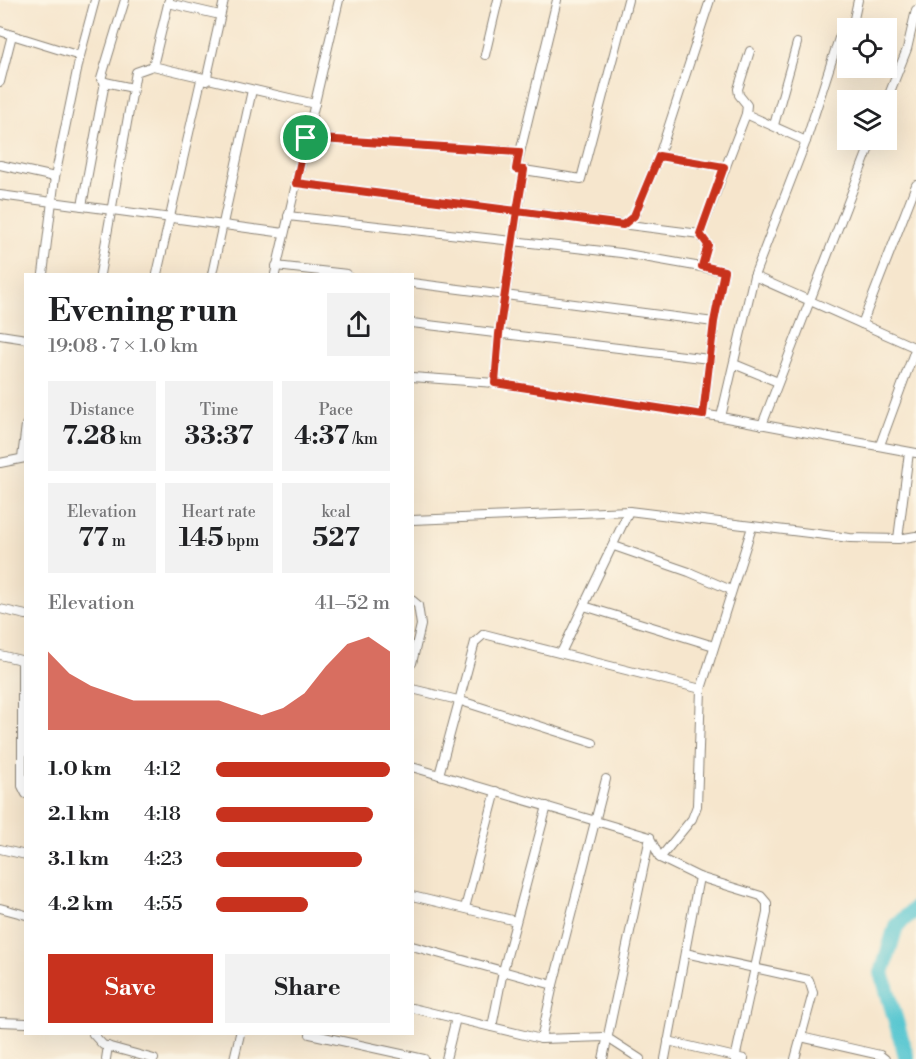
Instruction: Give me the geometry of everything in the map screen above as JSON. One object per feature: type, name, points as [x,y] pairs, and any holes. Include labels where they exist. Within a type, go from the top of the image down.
[{"type":"street","points":[[43,273],[56,177],[80,56],[95,0]]},
{"type":"street","points":[[125,0],[101,79],[105,82],[133,88]]},
{"type":"street","points":[[157,273],[224,0]]},
{"type":"street","points":[[274,273],[339,0]]},
{"type":"street","points":[[485,55],[498,0]]},
{"type":"street","points":[[557,0],[516,169],[581,179],[628,0]]},
{"type":"street","points":[[623,225],[638,209],[659,156],[710,0]]},
{"type":"street","points":[[854,18],[858,0]]},
{"type":"street","points":[[153,66],[168,2],[220,15]]},
{"type":"street","points":[[891,90],[908,49],[916,10]]},
{"type":"street","points":[[0,30],[80,56]]},
{"type":"street","points":[[0,82],[12,35]]},
{"type":"street","points":[[774,125],[797,43]]},
{"type":"street","points":[[721,417],[754,276],[806,141],[837,44]]},
{"type":"street","points":[[700,234],[746,114],[747,105],[739,95],[738,89],[750,51]]},
{"type":"street","points":[[100,273],[109,210],[136,72],[153,66],[204,80],[315,104]]},
{"type":"street","points":[[82,206],[105,82]]},
{"type":"street","points":[[212,273],[252,90]]},
{"type":"street","points":[[746,114],[806,141]]},
{"type":"street","points":[[306,138],[519,152]]},
{"type":"street","points":[[762,425],[868,150]]},
{"type":"street","points":[[659,156],[724,167]]},
{"type":"street","points":[[0,165],[56,177]]},
{"type":"street","points":[[495,383],[499,334],[524,170]]},
{"type":"street","points":[[296,183],[700,234],[708,245],[702,266]]},
{"type":"street","points":[[862,324],[916,185]]},
{"type":"street","points":[[0,195],[284,232]]},
{"type":"street","points":[[288,216],[621,253],[724,271],[714,322],[703,415]]},
{"type":"street","points":[[276,266],[338,273]]},
{"type":"street","points":[[754,276],[916,348],[880,445]]},
{"type":"street","points":[[414,283],[505,293],[714,322]]},
{"type":"street","points":[[414,323],[709,359]]},
{"type":"street","points":[[0,335],[24,339]]},
{"type":"street","points":[[734,364],[778,382]]},
{"type":"street","points":[[414,377],[495,383],[721,417],[913,452],[898,539]]},
{"type":"street","points":[[0,463],[24,458]]},
{"type":"street","points":[[414,520],[629,511],[849,538],[898,539],[916,536]]},
{"type":"street","points":[[561,654],[629,511]]},
{"type":"street","points":[[660,858],[692,819],[697,806],[701,689],[752,527]]},
{"type":"street","points":[[614,546],[689,572],[731,590]]},
{"type":"street","points":[[414,602],[418,605],[414,647]]},
{"type":"street","points":[[584,606],[714,646]]},
{"type":"street","points":[[0,609],[24,615]]},
{"type":"street","points":[[439,775],[475,642],[484,634],[701,689]]},
{"type":"street","points":[[0,655],[24,661],[22,786],[24,790]]},
{"type":"street","points":[[414,689],[458,700],[593,743]]},
{"type":"street","points":[[414,768],[650,837],[660,858],[699,877],[765,899],[767,913],[738,1058],[668,1041]]},
{"type":"street","points":[[541,1039],[606,779]]},
{"type":"street","points":[[465,908],[496,791]]},
{"type":"street","points":[[492,1027],[503,971],[547,806]]},
{"type":"street","points":[[603,1059],[650,837]]},
{"type":"street","points":[[0,849],[24,855]]},
{"type":"street","points":[[665,1059],[699,877]]},
{"type":"street","points":[[414,896],[516,921]]},
{"type":"street","points":[[0,908],[24,914]]},
{"type":"street","points":[[414,947],[553,985]]},
{"type":"street","points":[[685,953],[804,977],[811,983],[813,993],[795,1059]]},
{"type":"street","points":[[414,1008],[541,1039],[606,1037],[640,1059]]},
{"type":"street","points":[[446,1059],[456,1018]]},
{"type":"street","points":[[0,1022],[24,1023]]},
{"type":"street","points":[[94,1035],[103,1045],[154,1059]]},
{"type":"street","points":[[234,1059],[240,1035]]},
{"type":"street","points":[[315,1035],[424,1059]]},
{"type":"street","points":[[801,1037],[880,1055],[885,1059]]},
{"type":"street","points":[[106,1059],[108,1046]]},
{"type":"waterway","points":[[907,1059],[882,973],[896,926],[916,908]]},
{"type":"route","points":[[306,138],[296,183],[517,211],[499,334],[495,383],[703,415],[714,322],[724,271],[702,266],[708,245],[700,234],[724,167],[659,156],[634,216],[623,225],[517,211],[524,170],[516,169],[519,152],[306,138]]}]
